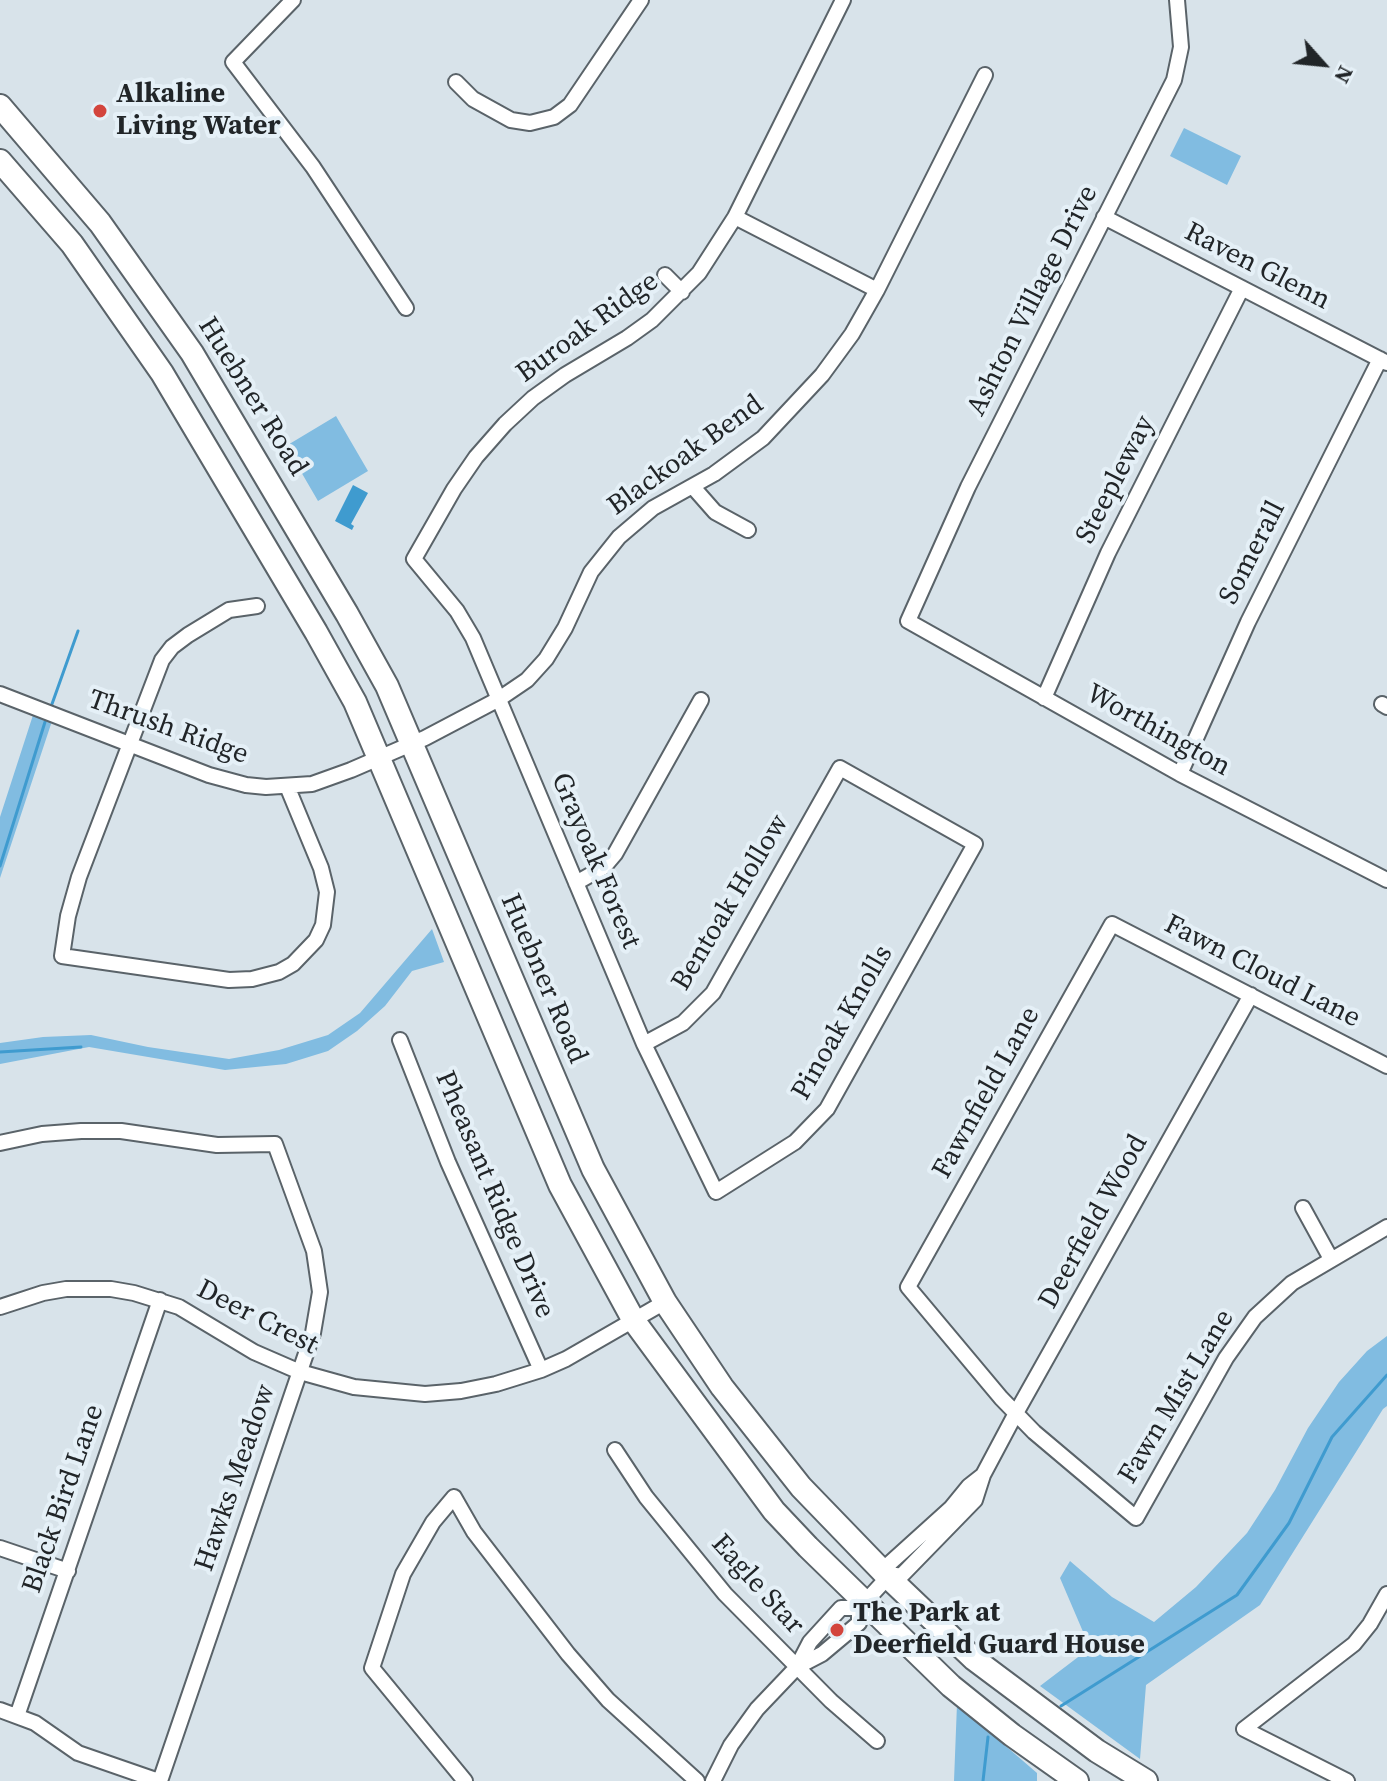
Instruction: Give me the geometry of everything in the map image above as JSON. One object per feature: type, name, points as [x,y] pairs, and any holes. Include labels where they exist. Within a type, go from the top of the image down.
[{"type":"main road","name":"Huebner Road","points":[[0,106],[77,194],[192,353],[256,457],[387,686],[593,1169],[665,1302],[722,1387],[801,1487],[974,1659],[1097,1751],[1146,1781]]},
{"type":"main road","points":[[0,161],[72,244],[162,373],[342,679],[379,757],[554,1171],[634,1321],[774,1511],[861,1606],[951,1686],[1012,1735],[1077,1781]]},
{"type":"main road","points":[[84,263],[114,244]]},
{"type":"street","points":[[293,0],[233,62],[313,167],[406,308]]},
{"type":"street","points":[[456,82],[473,99],[511,120],[530,123],[554,117],[570,105],[641,0]]},
{"type":"street","name":"Buroak Ridge","points":[[414,559],[454,489],[476,457],[505,424],[533,398],[565,375],[652,320],[682,292],[718,246],[843,0]]},
{"type":"street","name":"Ashton Village Drive","points":[[908,621],[968,487],[1174,80],[1181,47],[1177,0]]},
{"type":"street","name":"Blackoak Bend","points":[[411,743],[499,699],[527,680],[546,659],[565,628],[591,572],[619,537],[653,508],[693,487],[763,438],[822,375],[852,334],[877,290],[985,75]]},
{"type":"street","points":[[735,217],[877,290]]},
{"type":"street","name":"Raven Glenn","points":[[1104,217],[1384,361]]},
{"type":"street","points":[[665,275],[682,292]]},
{"type":"street","name":"Steepleway","points":[[1044,698],[1108,553],[1242,288]]},
{"type":"street","name":"Somerall","points":[[1180,774],[1248,622],[1384,361]]},
{"type":"street","points":[[693,487],[715,512],[748,530]]},
{"type":"street","name":"Grayoak Forest","points":[[414,559],[457,611],[473,638],[644,1044],[716,1192]]},
{"type":"street","points":[[257,606],[229,610],[172,647],[154,675],[76,886],[62,956],[229,980],[252,979],[279,972],[293,964],[311,947],[323,925],[327,892],[321,868],[287,786]]},
{"type":"street","name":"Worthington","points":[[908,621],[1180,774],[1387,880]]},
{"type":"street","name":"Thrush Ridge","points":[[0,694],[227,781],[256,786],[312,784],[411,743]]},
{"type":"street","points":[[576,883],[604,867],[615,854],[701,700]]},
{"type":"street","name":"Bentoak Hollow","points":[[644,1044],[683,1023],[713,993],[840,768],[975,844]]},
{"type":"street","name":"Pinoak Knolls","points":[[716,1192],[795,1142],[827,1109],[975,844]]},
{"type":"street","name":"Fawn Cloud Lane","points":[[1112,924],[1387,1066]]},
{"type":"street","name":"Fawnfield Lane","points":[[1016,1413],[908,1287],[1112,924]]},
{"type":"street","name":"Deerfield Wood","points":[[889,1576],[901,1576],[970,1507],[1016,1413],[1251,995]]},
{"type":"street","name":"Pheasant Ridge Drive","points":[[400,1040],[448,1162],[541,1370]]},
{"type":"street","name":"Hawks Meadow","points":[[0,1143],[42,1134],[121,1131],[217,1145],[275,1144],[314,1251],[320,1278],[317,1320],[160,1781]]},
{"type":"street","points":[[1303,1208],[1331,1259]]},
{"type":"street","name":"Fawn Mist Lane","points":[[1016,1413],[1136,1518],[1239,1337],[1272,1299],[1292,1283],[1387,1227]]},
{"type":"street","name":"Deer Crest","points":[[0,1307],[43,1293],[89,1288],[134,1293],[160,1300],[199,1317],[254,1352],[300,1372],[354,1387],[425,1394],[496,1384],[541,1370],[665,1302]]},
{"type":"street","name":"Black Bird Lane","points":[[17,1716],[160,1300]]},
{"type":"street","name":"Eagle Star","points":[[615,1450],[646,1497],[725,1594],[797,1667],[877,1741]]},
{"type":"street","points":[[465,1781],[372,1668],[403,1574],[433,1522],[454,1497],[474,1532],[568,1654],[608,1700],[697,1781]]},
{"type":"street","points":[[0,1548],[68,1571]]},
{"type":"street","points":[[797,1667],[822,1654],[859,1623],[861,1606],[889,1576]]},
{"type":"street","points":[[1347,1781],[1244,1729],[1345,1652],[1381,1619],[1387,1594]]},
{"type":"street","points":[[713,1781],[731,1745],[757,1709],[797,1667],[810,1642],[841,1608],[861,1606]]},
{"type":"street","points":[[0,1710],[35,1723],[78,1753],[119,1775],[160,1781]]},
{"type":"shaded area","points":[[1184,128],[1241,156],[1227,185],[1170,156]]},
{"type":"shaded area","points":[[336,416],[368,471],[318,501],[286,446]]},
{"type":"shaded area","points":[[353,485],[368,493],[351,524],[354,526],[352,530],[335,521]]},
{"type":"shaded area","points":[[34,712],[53,718],[0,878],[0,817]]},
{"type":"shaded area","points":[[432,929],[444,962],[412,971],[385,1006],[328,1051],[286,1064],[225,1070],[89,1047],[0,1064],[0,1043],[43,1037],[91,1035],[229,1059],[279,1050],[328,1035],[360,1013]]},
{"type":"shaded area","points":[[1387,1336],[1387,1406],[1260,1605],[1146,1685],[1140,1759],[1040,1686],[1090,1648],[1060,1578],[1070,1561],[1112,1597],[1154,1622],[1196,1587],[1247,1533],[1275,1490],[1308,1428],[1339,1382],[1367,1351]]},
{"type":"shaded area","points":[[957,1704],[1037,1773],[1037,1781],[954,1781]]},
{"type":"waterway","points":[[52,704],[78,631]]},
{"type":"waterway","points":[[0,866],[45,722]]},
{"type":"waterway","points":[[0,1052],[81,1047]]},
{"type":"waterway","points":[[1061,1706],[1237,1595],[1289,1523],[1332,1437],[1387,1375]]},
{"type":"waterway","points":[[983,1781],[988,1737]]},
{"type":"place","name":"Alkaline Living Water","points":[[100,111]]},
{"type":"place","name":"The Park at Deerfield Guard House","points":[[837,1630]]}]
